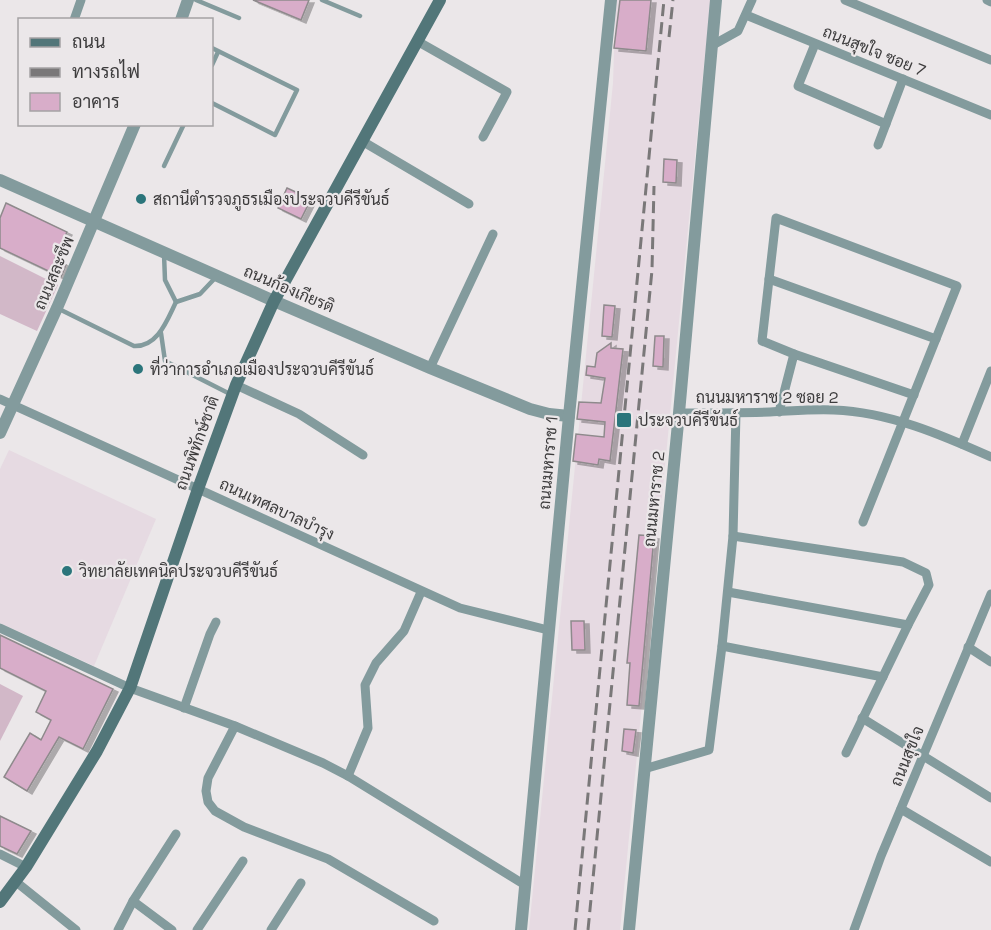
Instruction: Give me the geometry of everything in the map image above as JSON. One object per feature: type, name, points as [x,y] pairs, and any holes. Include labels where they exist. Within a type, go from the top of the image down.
[{"type":"main road","name":"ถนนพิทักษ์ชาติ","points":[[0,902],[26,867],[97,751],[130,688],[234,390],[273,301],[440,0]]},
{"type":"street","points":[[75,18],[81,0]]},
{"type":"street","points":[[182,18],[188,0]]},
{"type":"street","name":"ถนนมหาราช 1","points":[[521,930],[548,630],[611,0]]},
{"type":"street","name":"ถนนมหาราช 2","points":[[629,930],[716,0]]},
{"type":"street","points":[[711,46],[738,31],[752,0]]},
{"type":"street","points":[[845,0],[991,60]]},
{"type":"street","name":"ถนนสุขใจ ซอย 7","points":[[746,15],[991,115]]},
{"type":"street","points":[[417,41],[507,92],[483,137]]},
{"type":"street","points":[[815,44],[798,86],[886,124]]},
{"type":"street","points":[[878,145],[903,79]]},
{"type":"street","name":"ถนนสละชีพ","points":[[0,433],[57,308],[134,126]]},
{"type":"street","points":[[362,141],[469,204]]},
{"type":"street","name":"ถนนก้องเกียรติ","points":[[0,180],[430,368],[530,409],[569,416]]},
{"type":"street","points":[[863,522],[904,422],[957,286],[776,218],[762,341],[914,395]]},
{"type":"street","points":[[430,368],[493,234]]},
{"type":"street","points":[[769,279],[936,339]]},
{"type":"street","points":[[779,412],[794,354]]},
{"type":"street","points":[[962,444],[991,371]]},
{"type":"street","points":[[234,390],[299,414],[363,455]]},
{"type":"street","name":"ถนนเทศลบาลบำรุง","points":[[0,399],[422,592],[460,608],[548,630]]},
{"type":"street","name":"ถนนมหาราช 2 ซอย 2","points":[[679,412],[835,410],[870,414],[904,422],[991,457]]},
{"type":"street","points":[[644,769],[709,750],[733,536],[736,413]]},
{"type":"street","points":[[733,536],[903,562],[926,573],[929,585],[846,753]]},
{"type":"street","points":[[348,776],[368,729],[365,685],[376,663],[404,631],[422,592]]},
{"type":"street","points":[[728,592],[908,625]]},
{"type":"street","name":"ถนนสุขใจ","points":[[854,930],[881,856],[991,594]]},
{"type":"street","points":[[184,708],[216,622]]},
{"type":"street","points":[[0,628],[130,688],[235,726],[323,763],[525,885]]},
{"type":"street","points":[[722,646],[882,677]]},
{"type":"street","points":[[968,647],[991,662]]},
{"type":"street","points":[[862,718],[991,798]]},
{"type":"street","points":[[235,726],[208,778],[206,791],[208,802],[215,812],[244,827],[328,859],[434,921]]},
{"type":"street","points":[[902,809],[991,862]]},
{"type":"street","points":[[118,930],[133,901],[176,834]]},
{"type":"street","points":[[0,854],[26,867]]},
{"type":"street","points":[[197,930],[243,861]]},
{"type":"street","points":[[15,881],[76,930]]},
{"type":"street","points":[[271,930],[300,883]]},
{"type":"street","points":[[133,901],[172,930]]},
{"type":"lane","points":[[196,0],[239,18]]},
{"type":"lane","points":[[322,0],[360,16]]},
{"type":"lane","points":[[213,49],[297,90],[275,135],[213,104]]},
{"type":"lane","points":[[213,63],[218,52]]},
{"type":"lane","points":[[164,166],[183,126]]},
{"type":"lane","points":[[164,252],[165,280],[176,302]]},
{"type":"lane","points":[[57,308],[134,346],[140,346],[161,333],[176,302],[200,294],[217,276]]},
{"type":"lane","points":[[161,333],[165,361],[234,390]]},
{"type":"shaded area","points":[[617,0],[712,0],[620,930],[529,930],[613,83]]},
{"type":"shaded area","points":[[0,256],[58,285],[37,331],[0,314]]},
{"type":"shaded area","name":"วิทยาลัยเทคนิคประจวบคีรีขันธ์","points":[[9,450],[156,519],[94,666],[0,623],[0,469]]},
{"type":"shaded area","points":[[0,684],[23,696],[0,741]]},
{"type":"building","points":[[253,0],[309,0],[301,20]]},
{"type":"building","points":[[620,0],[651,0],[646,51],[614,48]]},
{"type":"building","points":[[664,159],[677,160],[676,183],[663,182]]},
{"type":"building","points":[[287,188],[311,199],[301,219],[278,208]]},
{"type":"building","points":[[6,203],[67,232],[55,258],[66,265],[61,277],[0,248],[0,218]]},
{"type":"building","points":[[604,305],[615,306],[612,337],[602,336]]},
{"type":"building","points":[[655,336],[664,336],[663,367],[653,366]]},
{"type":"building","points":[[611,343],[611,348],[623,349],[610,461],[599,459],[598,465],[573,461],[576,434],[604,437],[605,422],[577,419],[579,402],[601,403],[605,378],[586,375],[587,366],[595,367],[597,353]]},
{"type":"building","points":[[639,535],[654,536],[639,706],[627,705],[630,663],[627,663]]},
{"type":"building","points":[[571,621],[584,621],[585,650],[572,650]]},
{"type":"building","points":[[0,635],[113,689],[83,749],[59,737],[27,791],[4,777],[30,733],[41,740],[51,720],[36,712],[46,691],[0,668]]},
{"type":"building","points":[[624,729],[636,730],[633,753],[622,751]]},
{"type":"building","points":[[0,816],[31,831],[17,854],[0,846]]},
{"type":"railway","points":[[575,930],[664,0]]},
{"type":"railway","points":[[669,37],[673,0]]},
{"type":"railway","points":[[588,930],[652,270],[654,186]]},
{"type":"place","name":"สถานีตำรวจภูธรเมืองประจวบคีรีขันธ์","points":[[141,199]]},
{"type":"place","name":"ที่ว่าการอำเภอเมืองประจวบคีรีขันธ์","points":[[138,369]]},
{"type":"place","name":"ประจวบคีรีขันธ์","points":[[624,420]]},
{"type":"place","name":"วิทยาลัยเทคนิคประจวบคีรีขันธ์","points":[[67,571]]}]
